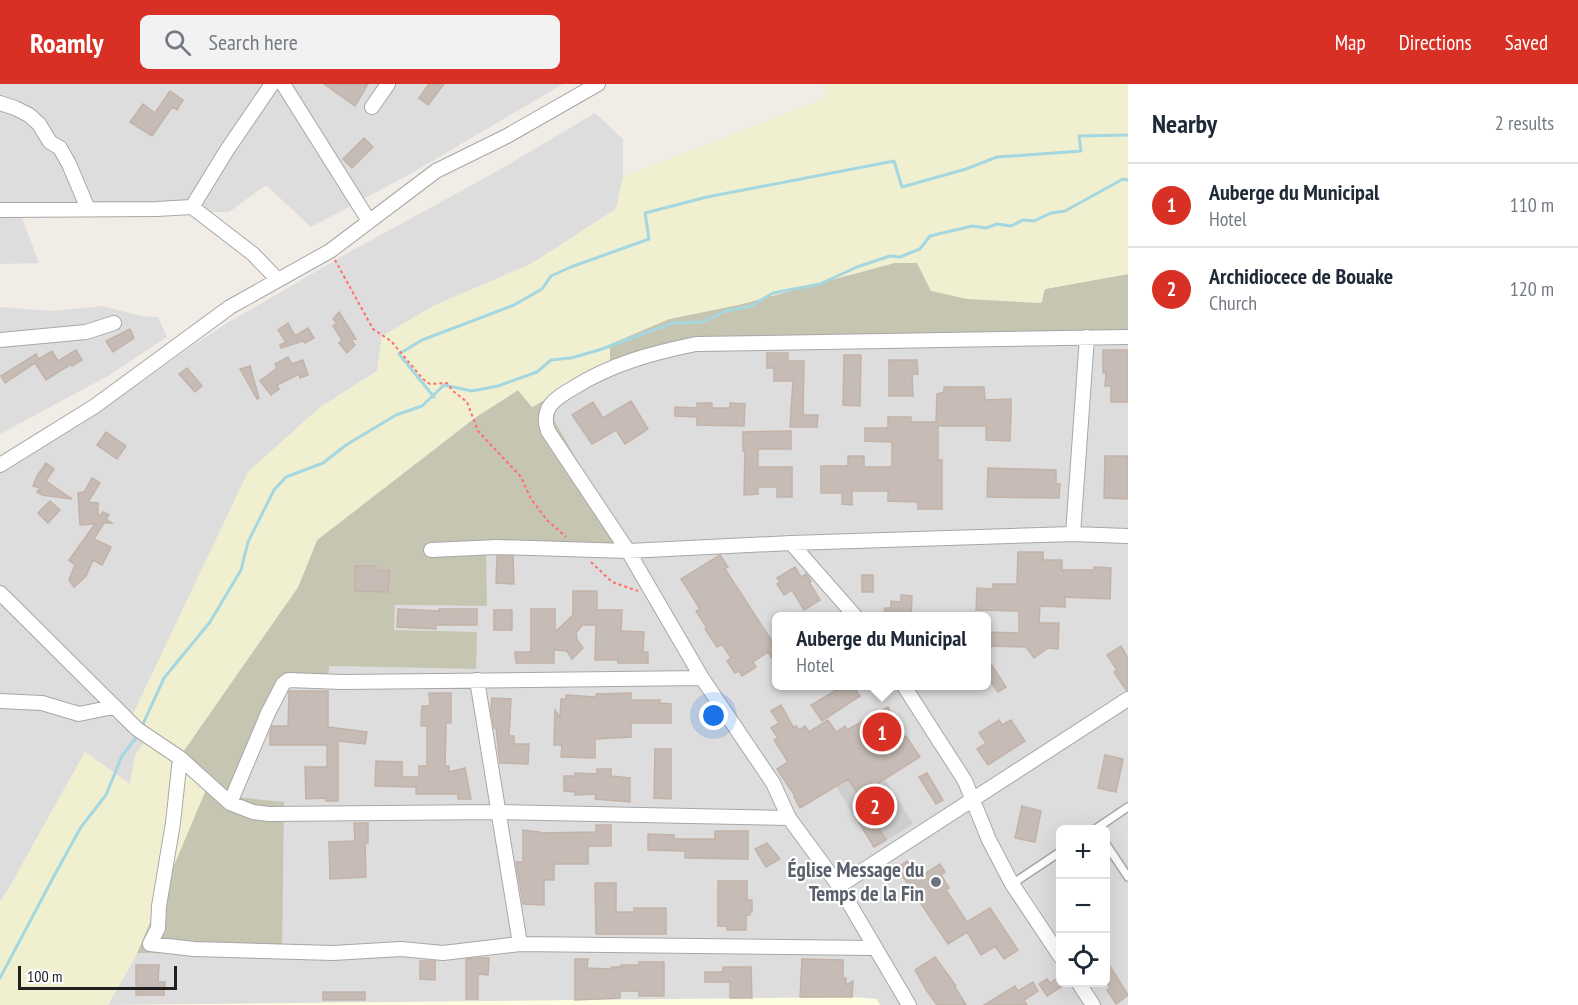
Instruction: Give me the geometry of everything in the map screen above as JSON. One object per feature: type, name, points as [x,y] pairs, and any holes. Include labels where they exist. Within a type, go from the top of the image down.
[{"type":"street","points":[[192,207],[272,84]]},
{"type":"street","points":[[283,84],[369,221]]},
{"type":"street","points":[[372,107],[388,84]]},
{"type":"street","points":[[0,465],[96,406],[231,307],[330,251],[436,171],[507,136],[598,84]]},
{"type":"street","points":[[0,103],[29,115],[39,124],[50,142],[60,148],[88,209]]},
{"type":"street","points":[[0,210],[192,207],[253,254],[278,279]]},
{"type":"street","points":[[0,340],[86,332],[114,323]]},
{"type":"street","points":[[1073,534],[1087,337]]},
{"type":"street","points":[[909,1005],[838,886],[789,818],[773,783],[702,678],[627,551],[548,431],[545,422],[549,407],[556,399],[603,370],[660,352],[696,344],[1128,337]]},
{"type":"street","points":[[431,550],[497,547],[627,551],[1073,534],[1128,536]]},
{"type":"street","points":[[791,543],[851,612]]},
{"type":"street","points":[[0,593],[113,707],[141,732],[180,758],[230,803],[252,812],[269,814],[498,812],[789,818]]},
{"type":"street","points":[[230,803],[268,713],[284,684],[288,681],[702,678]]},
{"type":"street","points":[[477,680],[520,944]]},
{"type":"street","points":[[907,690],[965,781],[989,840],[1012,884],[1056,950]]},
{"type":"street","points":[[838,886],[1128,699]]},
{"type":"street","points":[[0,701],[42,703],[79,714],[113,707]]},
{"type":"street","points":[[180,758],[173,823],[159,906],[158,928],[150,944],[194,950],[333,953],[401,949],[443,953],[520,944],[874,948]]},
{"type":"street","points":[[1081,987],[1093,1005]]},
{"type":"lane","points":[[1101,825],[1128,807]]},
{"type":"lane","points":[[1110,849],[1128,877]]},
{"type":"lane","points":[[1012,884],[1056,855]]},
{"type":"path","points":[[330,251],[373,329],[391,341],[423,379],[430,384],[447,383],[467,402],[478,431],[521,477],[531,499],[547,520],[612,582],[652,596]]},
{"type":"shaded area","points":[[0,84],[563,84],[412,173],[311,227],[266,185],[229,212],[20,212],[39,263],[0,264]]},
{"type":"shaded area","points":[[823,84],[1128,84],[1128,274],[1045,289],[1041,303],[967,299],[931,291],[917,263],[894,263],[742,304],[669,319],[610,344],[610,363],[532,407],[518,390],[476,417],[317,540],[298,587],[181,754],[211,778],[137,953],[108,1005],[0,1005],[0,902],[85,752],[130,784],[135,756],[150,732],[131,718],[248,472],[319,408],[377,371],[382,336],[433,306],[531,264],[616,209],[623,177],[826,98]]},
{"type":"shaded area","points":[[595,113],[623,139],[623,177],[616,209],[531,264],[433,306],[377,371],[319,408],[151,732],[135,756],[130,784],[85,752],[0,902],[0,473],[107,407],[229,322],[346,254],[501,169]]},
{"type":"shaded area","points":[[894,263],[917,263],[1042,302],[1044,289],[1128,274],[1128,343],[694,348],[615,370],[557,403],[554,420],[627,547],[486,544],[487,606],[395,605],[394,630],[477,632],[476,669],[329,666],[328,688],[286,687],[236,797],[284,802],[282,954],[137,953],[210,778],[181,755],[298,587],[317,540],[476,417],[518,390],[532,407],[610,363],[610,344],[669,319],[742,304]]},
{"type":"shaded area","points":[[103,306],[141,316],[158,317],[167,337],[108,376],[0,434],[0,307],[52,311]]},
{"type":"shaded area","points":[[1128,343],[1128,1005],[108,1005],[137,953],[282,954],[236,797],[286,687],[329,666],[476,669],[393,630],[395,605],[487,606],[485,543],[627,546],[554,420],[556,403],[615,370],[694,348]]},
{"type":"shaded area","points":[[875,763],[913,824],[874,848],[836,787]]},
{"type":"shaded area","points":[[852,997],[877,999],[880,1005],[108,1005]]},
{"type":"building","points":[[324,84],[368,84],[355,106]]},
{"type":"building","points":[[429,84],[444,84],[428,105],[419,98]]},
{"type":"building","points":[[170,91],[183,100],[177,110],[172,107],[152,136],[130,122],[143,104],[155,113]]},
{"type":"building","points":[[364,138],[373,147],[352,168],[343,159]]},
{"type":"building","points":[[339,312],[356,339],[351,340],[355,345],[347,353],[339,343],[342,340],[333,326],[337,323],[333,319]]},
{"type":"building","points":[[288,323],[295,336],[308,328],[314,338],[305,343],[303,341],[281,348],[280,345],[286,342],[278,330]]},
{"type":"building","points":[[130,329],[134,338],[113,352],[106,341]]},
{"type":"building","points":[[76,350],[82,360],[72,366],[71,364],[46,380],[35,363],[5,383],[1,376],[36,354],[39,359],[52,351],[58,361]]},
{"type":"building","points":[[1103,350],[1128,350],[1128,402],[1111,402],[1111,386],[1105,386],[1106,373],[1103,373]]},
{"type":"building","points":[[767,353],[788,353],[788,361],[804,361],[803,415],[818,415],[817,427],[790,427],[793,381],[774,381],[774,368],[767,368]]},
{"type":"building","points":[[844,355],[861,355],[860,406],[843,405]]},
{"type":"building","points":[[288,357],[292,364],[303,360],[308,375],[300,378],[299,374],[277,385],[279,389],[271,395],[260,381],[277,368],[275,364]]},
{"type":"building","points":[[889,360],[917,360],[918,374],[912,374],[913,396],[889,396]]},
{"type":"building","points":[[250,366],[259,398],[257,399],[240,369]]},
{"type":"building","points":[[187,368],[202,386],[195,392],[179,374]]},
{"type":"building","points":[[944,387],[984,387],[985,400],[1011,399],[1011,412],[1010,441],[986,440],[986,426],[938,426],[938,460],[942,460],[942,509],[918,509],[918,502],[888,501],[888,491],[852,491],[852,505],[842,504],[842,493],[821,493],[821,466],[848,466],[848,456],[864,456],[864,467],[892,467],[892,442],[865,441],[865,428],[888,428],[888,417],[911,417],[911,422],[936,422],[937,394],[944,392]]},
{"type":"building","points":[[631,401],[648,429],[625,444],[616,430],[592,444],[572,415],[593,402],[603,418]]},
{"type":"building","points":[[697,403],[712,403],[712,408],[730,408],[730,403],[745,404],[744,426],[697,425],[697,417],[675,416],[675,407],[697,408]]},
{"type":"building","points":[[791,431],[791,449],[758,449],[758,467],[792,467],[792,497],[777,497],[777,487],[758,487],[758,494],[744,495],[743,432]]},
{"type":"building","points":[[106,432],[126,446],[117,459],[97,445]]},
{"type":"building","points":[[1105,456],[1128,456],[1128,499],[1104,498]]},
{"type":"building","points":[[46,463],[54,469],[46,481],[72,499],[42,495],[37,492],[40,488],[33,486]]},
{"type":"building","points":[[988,468],[1056,470],[1056,484],[1060,484],[1059,498],[987,497]]},
{"type":"building","points":[[92,478],[100,483],[88,502],[98,503],[98,515],[100,516],[103,512],[109,515],[106,519],[112,523],[104,523],[94,539],[111,547],[102,565],[93,560],[86,576],[74,587],[69,580],[75,565],[69,560],[95,524],[80,525],[78,493],[84,492]]},
{"type":"building","points":[[50,501],[60,510],[48,523],[38,513]]},
{"type":"building","points":[[1018,552],[1043,552],[1043,560],[1062,560],[1062,570],[1111,568],[1110,599],[1065,597],[1065,607],[1040,606],[1039,623],[1059,623],[1058,649],[1048,648],[1034,658],[1026,647],[991,646],[991,632],[1019,633],[1019,611],[976,610],[977,588],[993,589],[993,584],[1017,584]]},
{"type":"building","points":[[720,555],[728,567],[725,569],[772,641],[772,658],[768,652],[753,662],[756,667],[742,676],[739,671],[735,673],[727,661],[731,658],[722,644],[717,647],[705,629],[707,628],[696,611],[700,609],[681,579]]},
{"type":"building","points":[[497,556],[513,556],[514,584],[496,583]]},
{"type":"building","points":[[355,566],[376,566],[376,571],[389,571],[388,592],[355,591]]},
{"type":"building","points":[[795,567],[801,577],[806,574],[820,600],[804,610],[792,590],[784,595],[777,584],[780,582],[777,578]]},
{"type":"building","points":[[862,575],[873,575],[873,592],[862,592]]},
{"type":"building","points":[[573,591],[597,591],[597,610],[622,610],[621,631],[644,632],[643,652],[648,652],[648,663],[595,660],[596,625],[582,625],[576,633],[577,640],[583,648],[572,659],[567,651],[554,650],[554,663],[516,663],[515,652],[531,652],[531,609],[555,609],[555,632],[573,615]]},
{"type":"building","points":[[901,595],[912,596],[911,612],[884,612],[885,608],[891,608],[891,601],[901,602]]},
{"type":"building","points":[[398,609],[439,611],[439,609],[477,609],[477,625],[436,625],[436,629],[397,627]]},
{"type":"building","points":[[494,610],[512,610],[512,630],[494,630]]},
{"type":"building","points":[[1121,646],[1128,658],[1128,690],[1114,672],[1117,670],[1107,655]]},
{"type":"building","points":[[991,664],[1006,687],[998,692],[991,682]]},
{"type":"building","points":[[836,690],[856,690],[860,696],[822,721],[811,705]]},
{"type":"building","points":[[289,691],[328,691],[328,727],[367,732],[365,744],[338,741],[338,801],[326,801],[326,798],[306,799],[305,767],[327,767],[327,745],[270,745],[272,726],[288,726]]},
{"type":"building","points":[[429,693],[451,693],[451,723],[446,723],[445,766],[449,766],[449,772],[465,768],[471,799],[458,799],[458,794],[416,794],[416,787],[375,786],[376,761],[402,762],[402,777],[419,777],[419,766],[427,766],[427,726],[421,726],[422,706],[430,706]]},
{"type":"building","points":[[631,693],[631,700],[660,700],[659,703],[671,704],[671,723],[631,723],[631,737],[595,739],[595,758],[561,757],[562,745],[554,745],[555,710],[560,718],[561,699],[566,699],[566,695],[596,697],[596,694]]},
{"type":"building","points":[[492,698],[511,699],[509,736],[514,736],[514,744],[529,744],[528,764],[500,763],[496,728],[494,728],[491,709]]},
{"type":"building","points":[[781,705],[794,728],[796,726],[799,730],[805,726],[809,732],[828,720],[836,732],[845,726],[847,730],[888,707],[892,714],[884,719],[899,741],[906,736],[920,757],[859,795],[848,779],[800,808],[777,769],[788,762],[774,740],[778,738],[771,728],[779,723],[771,711]]},
{"type":"building","points":[[999,720],[1002,725],[1011,720],[1025,741],[988,765],[977,749],[986,743],[979,733]]},
{"type":"building","points":[[655,749],[671,749],[671,799],[654,798]]},
{"type":"building","points":[[1105,755],[1123,759],[1116,792],[1098,788]]},
{"type":"building","points":[[597,769],[611,769],[611,776],[630,778],[630,802],[595,799],[596,794],[575,795],[575,792],[564,791],[564,776],[575,776],[575,773],[597,774]]},
{"type":"building","points":[[927,773],[943,800],[936,804],[919,777]]},
{"type":"building","points":[[883,796],[893,813],[876,824],[886,840],[874,847],[855,816],[868,808],[866,805]]},
{"type":"building","points":[[1022,806],[1041,811],[1035,842],[1015,838]]},
{"type":"building","points":[[354,823],[368,823],[368,843],[365,843],[366,877],[330,879],[329,842],[355,841]]},
{"type":"building","points":[[596,825],[611,825],[611,846],[588,846],[588,864],[554,864],[554,880],[544,880],[544,905],[523,904],[516,862],[523,862],[523,830],[539,833],[596,832]]},
{"type":"building","points":[[715,831],[748,831],[748,859],[685,858],[685,851],[648,850],[648,834],[674,835],[674,839],[715,839]]},
{"type":"building","points":[[767,843],[780,859],[766,867],[755,849]]},
{"type":"building","points":[[907,861],[918,878],[940,864],[945,872],[941,875],[949,888],[946,890],[967,922],[990,908],[1018,950],[1004,959],[995,946],[981,955],[967,932],[948,944],[897,868]]},
{"type":"building","points":[[718,881],[747,881],[747,900],[752,900],[752,912],[746,915],[746,930],[727,930],[727,926],[718,926]]},
{"type":"building","points":[[595,883],[616,883],[616,912],[634,912],[634,908],[666,908],[666,934],[596,934]]},
{"type":"building","points":[[935,957],[956,986],[966,1005],[937,1005],[927,991],[915,970]]},
{"type":"building","points":[[489,958],[488,975],[478,974],[478,999],[466,999],[466,959]]},
{"type":"building","points":[[575,959],[588,959],[587,968],[611,969],[611,967],[621,967],[621,965],[639,965],[639,962],[664,962],[664,996],[639,996],[639,991],[620,991],[620,998],[575,1000]]},
{"type":"building","points":[[802,959],[843,960],[843,978],[846,978],[846,985],[853,981],[852,997],[800,997]]},
{"type":"building","points":[[420,961],[435,961],[435,980],[420,979]]},
{"type":"building","points":[[136,965],[159,965],[158,982],[165,982],[164,995],[136,995]]},
{"type":"building","points":[[1110,966],[1128,995],[1116,1004],[1107,990],[1110,988]]},
{"type":"building","points":[[723,967],[751,967],[752,998],[730,998],[730,982],[705,982],[705,972],[723,972]]},
{"type":"building","points":[[1047,979],[1050,983],[1056,979],[1056,987],[1061,987],[1047,996],[1039,984]]},
{"type":"building","points":[[1033,982],[1038,991],[1024,1000],[1027,1005],[984,1005],[1015,986],[1018,991]]},
{"type":"building","points":[[323,992],[365,992],[365,1000],[323,1000]]},
{"type":"waterway","points":[[434,397],[399,354],[422,340],[514,305],[542,289],[551,276],[649,239],[645,213],[707,197],[894,161],[902,187],[966,169],[997,157],[1081,151],[1079,136],[1128,135]]},
{"type":"waterway","points":[[142,726],[164,678],[210,622],[241,570],[248,542],[274,490],[286,477],[323,463],[346,445],[396,415],[422,406],[444,385],[472,391],[498,386],[537,372],[551,360],[571,358],[599,350],[673,323],[702,322],[726,311],[751,306],[773,293],[820,284],[857,267],[890,256],[900,257],[920,249],[930,236],[972,226],[986,228],[997,224],[1011,226],[1023,220],[1034,221],[1051,213],[1065,211],[1123,179],[1128,180]]},
{"type":"waterway","points":[[0,978],[81,827],[106,795],[122,756],[138,735]]},
{"type":"place","name":"Auberge du Municipal","points":[[882,732]]},
{"type":"place","name":"Archidiocece de Bouake","points":[[875,806]]},
{"type":"place","name":"Église Message du Temps de la Fin","points":[[936,882]]}]
